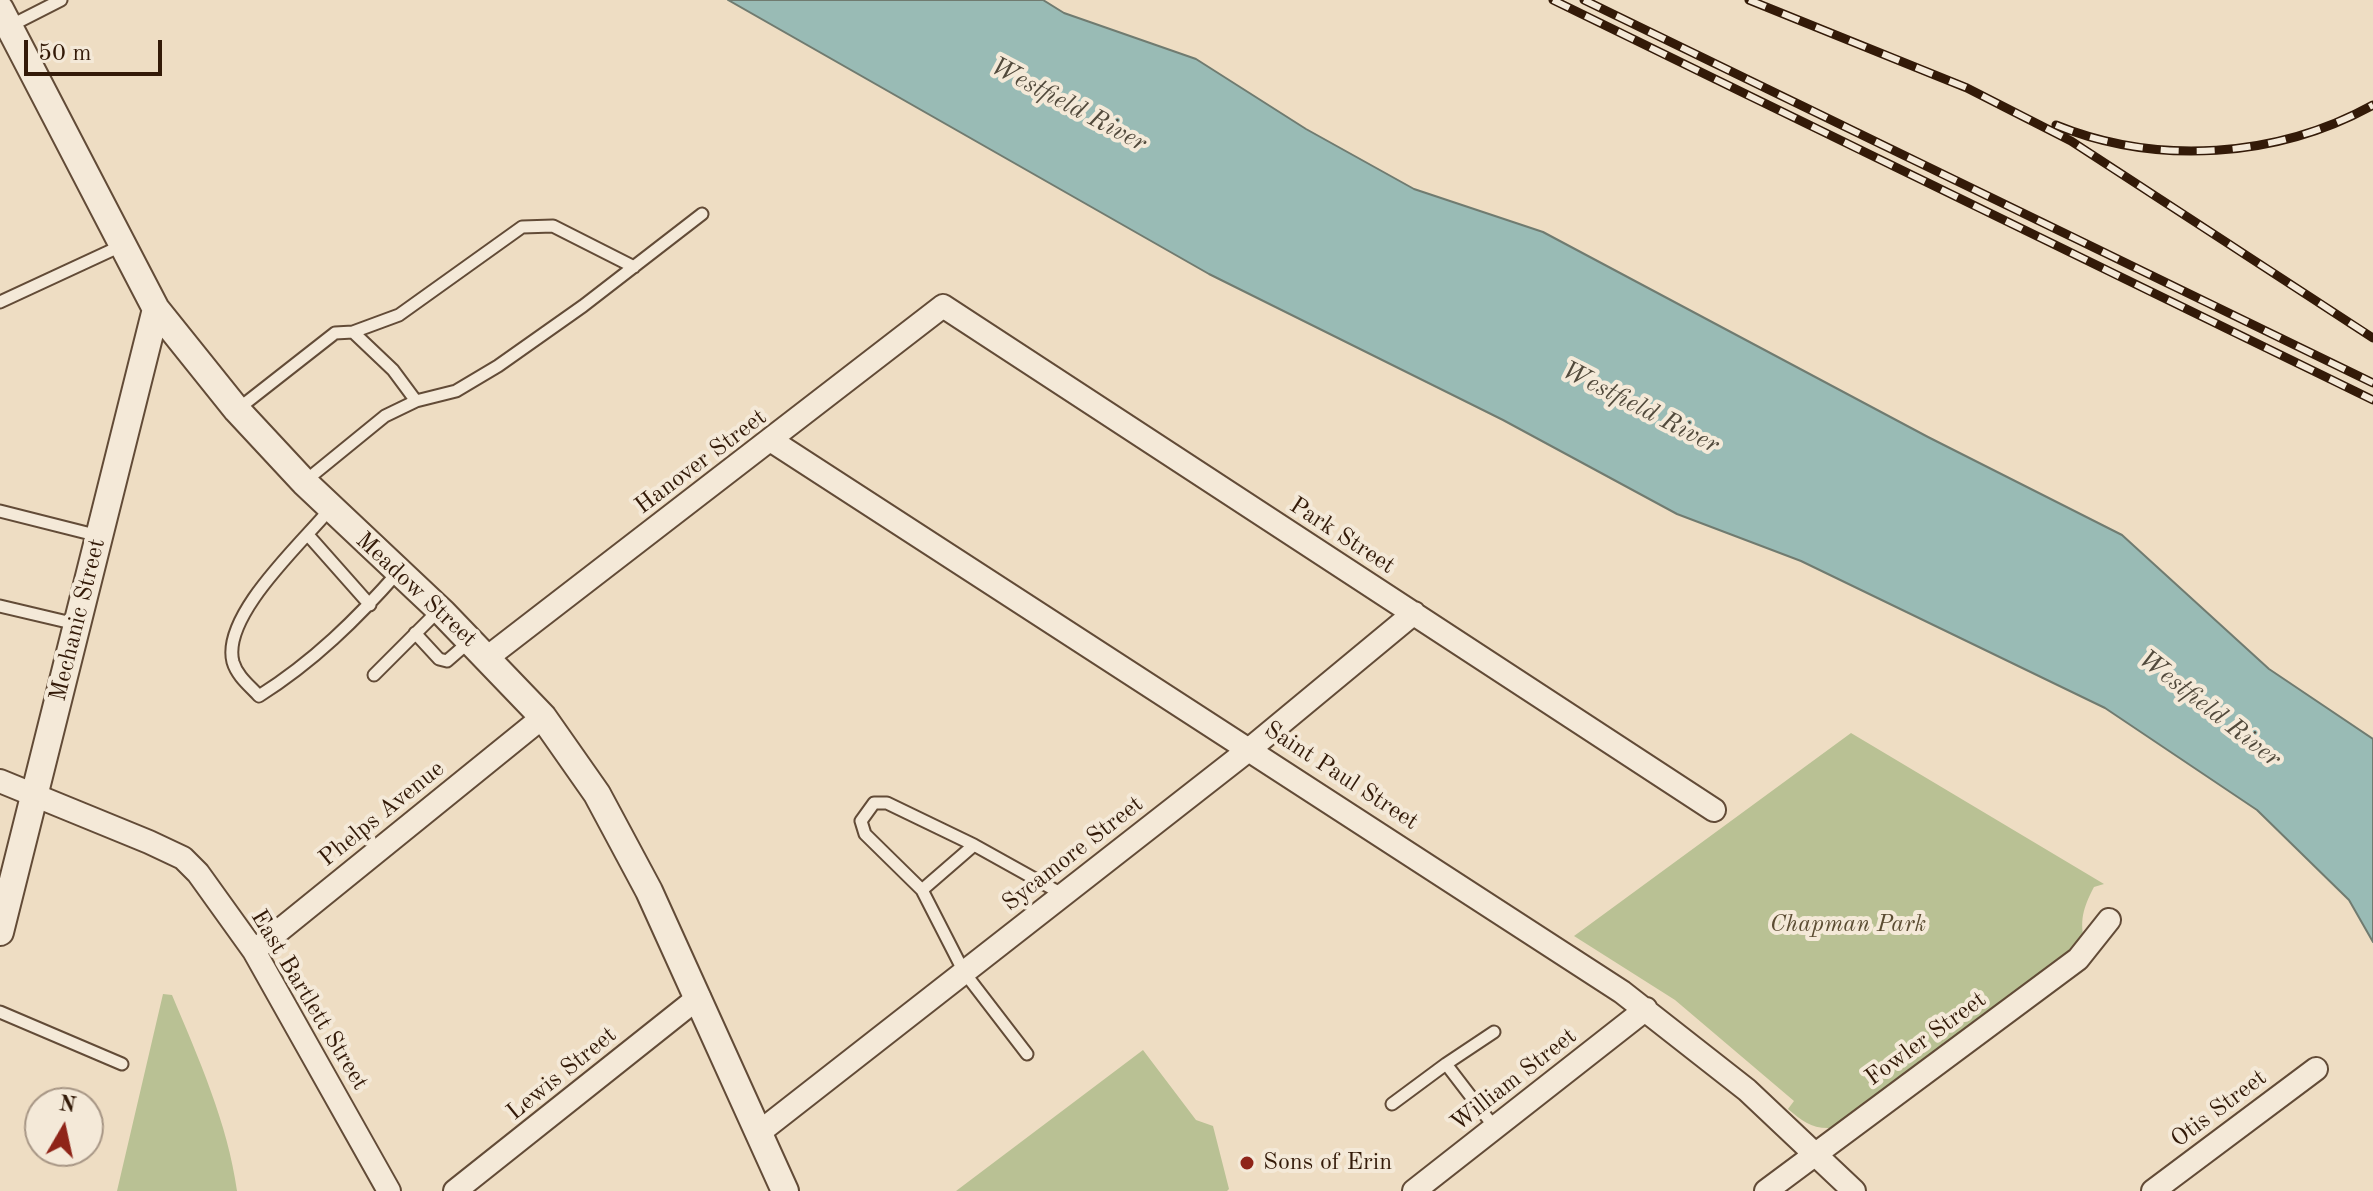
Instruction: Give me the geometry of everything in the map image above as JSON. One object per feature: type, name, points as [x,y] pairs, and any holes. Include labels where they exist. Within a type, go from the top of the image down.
[{"type":"street","name":"Meadow Street","points":[[4,13],[156,309],[237,410],[304,482],[479,649],[543,717],[597,794],[649,891],[761,1131],[785,1191]]},
{"type":"street","name":"Hanover Street","points":[[479,649],[772,441],[943,306]]},
{"type":"street","name":"Park Street","points":[[943,306],[1714,810]]},
{"type":"street","name":"Mechanic Street","points":[[0,932],[156,309]]},
{"type":"street","name":"Saint Paul Street","points":[[772,441],[1251,748],[1646,1009],[1738,1083],[1854,1191]]},
{"type":"street","name":"Sycamore Street","points":[[761,1131],[1251,748],[1414,613]]},
{"type":"street","name":"Phelps Avenue","points":[[254,951],[543,717]]},
{"type":"street","name":"East Bartlett Street","points":[[0,781],[183,858],[198,873],[254,951],[389,1191]]},
{"type":"street","name":"Fowler Street","points":[[1766,1191],[2078,959],[2109,920]]},
{"type":"street","name":"Lewis Street","points":[[455,1191],[699,997]]},
{"type":"street","name":"William Street","points":[[1414,1191],[1646,1009]]},
{"type":"street","name":"Otis Street","points":[[2153,1191],[2316,1069]]},
{"type":"lane","points":[[4,13],[61,0]]},
{"type":"lane","points":[[304,482],[385,416],[416,401],[456,391],[498,366],[702,214]]},
{"type":"lane","points":[[237,410],[317,344],[335,333],[353,332],[399,315],[522,227],[553,226],[634,267]]},
{"type":"lane","points":[[0,302],[123,245]]},
{"type":"lane","points":[[353,332],[393,370],[416,401]]},
{"type":"lane","points":[[330,509],[259,593],[235,628],[233,662],[239,675],[259,696],[287,679],[370,605],[399,571]]},
{"type":"lane","points":[[0,511],[99,536]]},
{"type":"lane","points":[[308,535],[370,605]]},
{"type":"lane","points":[[0,606],[77,624]]},
{"type":"lane","points":[[374,675],[439,610]]},
{"type":"lane","points":[[415,633],[439,659],[447,661],[479,649]]},
{"type":"lane","points":[[1027,1054],[964,972],[922,890],[865,834],[861,821],[874,803],[887,803],[974,845],[1062,894]]},
{"type":"lane","points":[[922,890],[974,845]]},
{"type":"lane","points":[[0,1012],[122,1064]]},
{"type":"lane","points":[[1392,1104],[1494,1032]]},
{"type":"lane","points":[[1446,1064],[1495,1128]]},
{"type":"green space","name":"Chapman Park","points":[[1851,733],[2104,884],[2094,887],[2085,908],[2082,928],[2085,944],[1831,1128],[1824,1128],[1808,1123],[1788,1109],[1794,1101],[1675,1000],[1574,936]]},
{"type":"green space","points":[[163,994],[172,995],[211,1091],[227,1141],[237,1191],[117,1191]]},
{"type":"green space","points":[[1143,1050],[1196,1120],[1213,1126],[1227,1191],[956,1191]]},
{"type":"water","name":"Westfield River","points":[[728,0],[1043,0],[1064,13],[1196,59],[1306,129],[1414,189],[1543,232],[1928,437],[2122,535],[2269,669],[2373,739],[2373,942],[2349,900],[2257,810],[2105,708],[1801,561],[1677,514],[1503,420],[1209,274]]},
{"type":"railway","points":[[1553,0],[2373,400]]},
{"type":"railway","points":[[1584,0],[2373,383]]},
{"type":"railway","points":[[1749,0],[1967,88],[2071,141],[2373,338]]},
{"type":"railway","points":[[2056,125],[2135,147],[2175,151],[2216,150],[2297,136],[2336,123],[2373,105]]},
{"type":"place","name":"Sons of Erin","points":[[1247,1163]]}]
